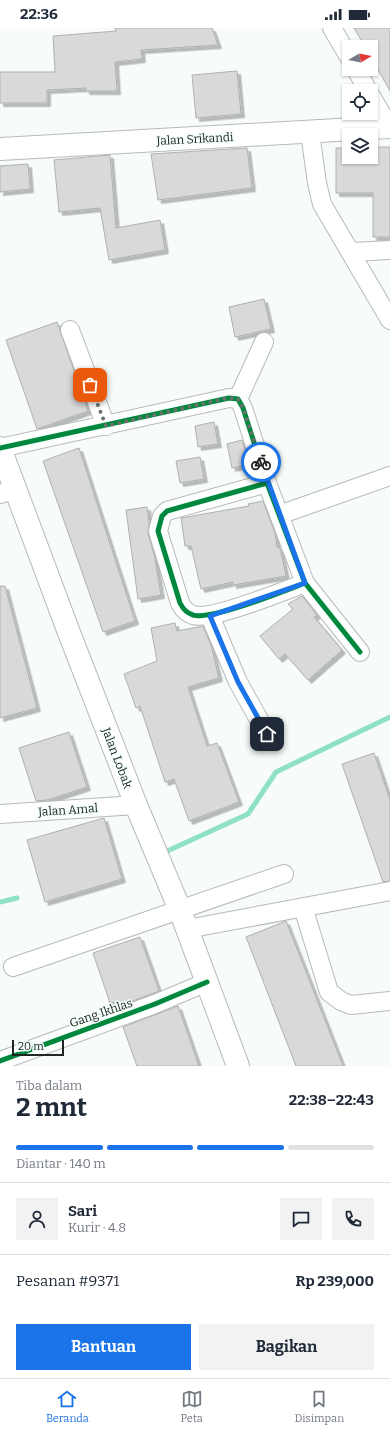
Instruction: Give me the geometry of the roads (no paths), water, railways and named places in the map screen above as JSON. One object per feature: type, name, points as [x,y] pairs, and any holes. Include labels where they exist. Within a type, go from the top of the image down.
[{"type":"main road","name":"Jalan Srikandi","points":[[0,149],[310,133],[390,127]]},
{"type":"main road","name":"Jalan Lobak","points":[[0,448],[7,492],[183,920],[238,1066]]},
{"type":"street","points":[[332,28],[342,45]]},
{"type":"street","points":[[378,107],[390,127]]},
{"type":"street","points":[[310,133],[318,188],[322,204],[390,320]]},
{"type":"street","points":[[351,252],[390,250]]},
{"type":"street","points":[[70,330],[106,426]]},
{"type":"street","points":[[238,399],[264,342]]},
{"type":"street","points":[[0,448],[106,426],[228,398],[238,399]]},
{"type":"street","points":[[238,399],[243,408],[279,515],[305,583],[360,652]]},
{"type":"street","points":[[279,515],[390,476]]},
{"type":"street","points":[[268,483],[167,511],[162,516],[158,531],[180,603],[184,610],[193,615],[210,616],[305,583]]},
{"type":"street","points":[[210,616],[238,682],[267,734]]},
{"type":"street","name":"Jalan Amal","points":[[0,814],[136,805]]},
{"type":"street","points":[[13,967],[183,920],[284,874]]},
{"type":"street","points":[[183,920],[303,907],[390,891]]},
{"type":"street","points":[[303,907],[329,992],[334,997],[351,1005],[390,1001]]},
{"type":"street","name":"Gang Ikhlas","points":[[0,1061],[155,1004],[207,982]]},
{"type":"waterway","points":[[163,853],[248,814],[276,772],[390,717]]},
{"type":"waterway","points":[[0,902],[17,898]]}]
